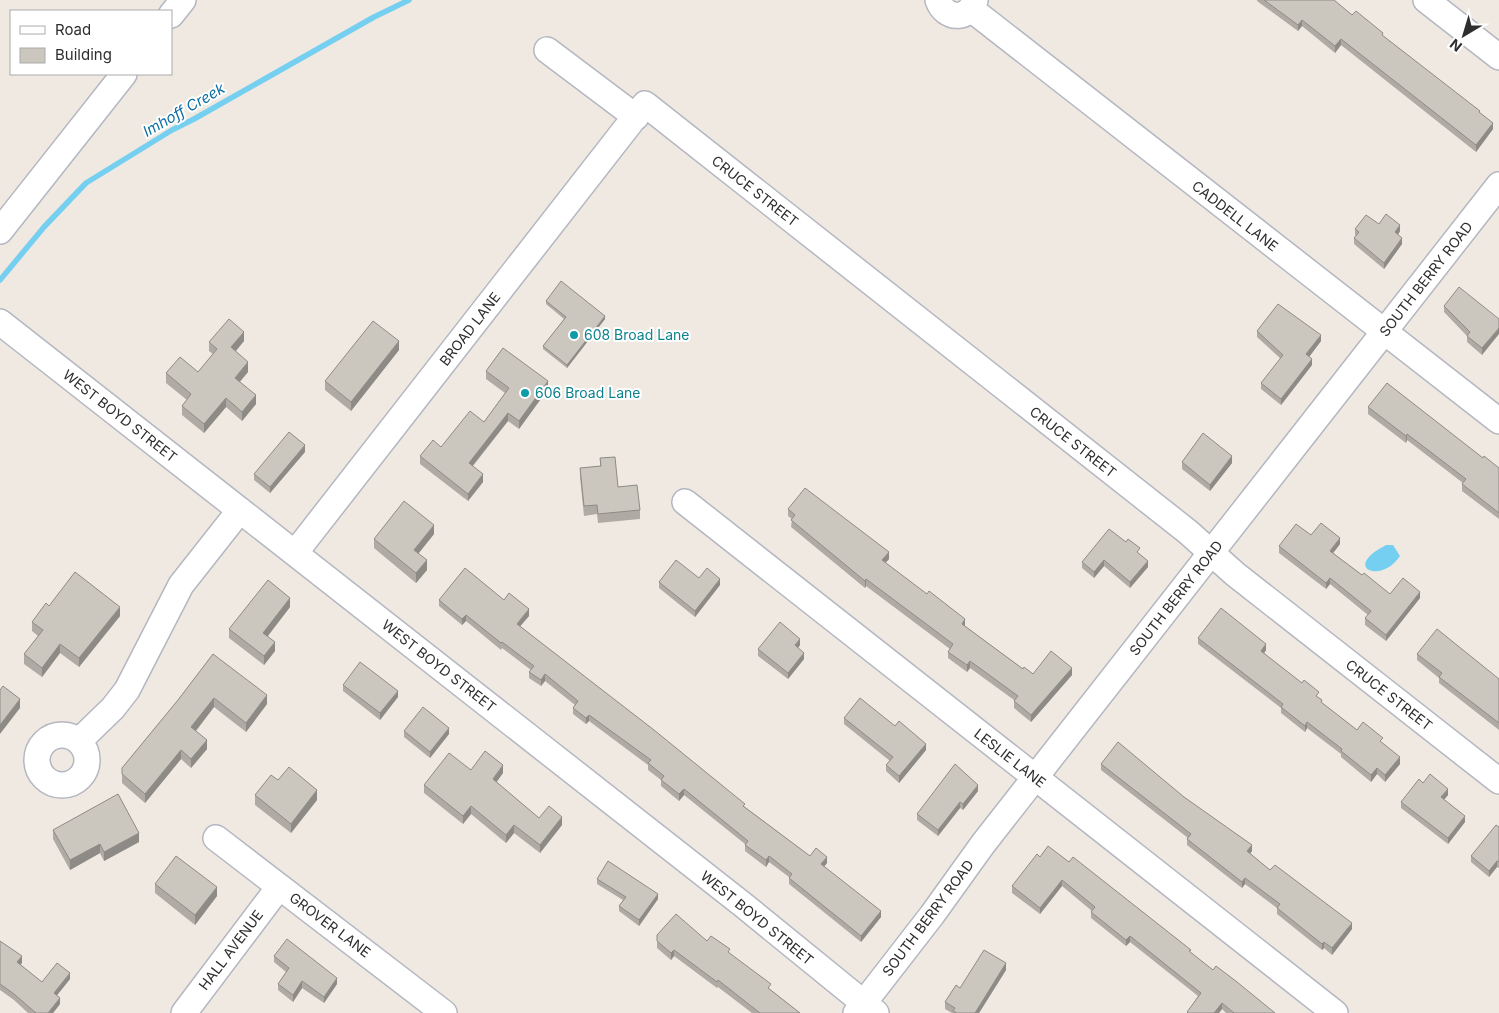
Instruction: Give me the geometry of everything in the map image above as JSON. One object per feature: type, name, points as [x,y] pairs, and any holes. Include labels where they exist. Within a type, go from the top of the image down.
[{"type":"street","points":[[172,14],[183,0]]},
{"type":"street","name":"CADDELL LANE","points":[[938,0],[944,12],[955,16],[967,13],[973,4],[1362,316],[1386,332],[1499,421]]},
{"type":"street","points":[[1426,0],[1499,57]]},
{"type":"street","name":"CRUCE STREET","points":[[547,50],[640,111],[1212,553],[1234,574],[1499,781]]},
{"type":"street","points":[[0,231],[123,75]]},
{"type":"street","name":"BROAD LANE","points":[[295,553],[640,111]]},
{"type":"street","name":"SOUTH BERRY ROAD","points":[[865,1010],[1035,778],[1327,404],[1386,332],[1499,185]]},
{"type":"street","name":"WEST BOYD STREET","points":[[0,322],[742,904],[865,1010]]},
{"type":"street","name":"LESLIE LANE","points":[[685,502],[1335,1013]]},
{"type":"street","points":[[80,740],[113,708],[127,690],[181,585],[240,510]]},
{"type":"street","name":"GROVER LANE","points":[[216,838],[444,1013]]},
{"type":"street","name":"HALL AVENUE","points":[[184,1013],[279,887]]},
{"type":"water","points":[[1386,545],[1393,545],[1400,556],[1394,564],[1386,568],[1379,571],[1368,570],[1366,562],[1369,557]]},
{"type":"building","points":[[1264,0],[1334,0],[1352,15],[1356,11],[1383,33],[1382,35],[1493,123],[1476,145],[1341,39],[1335,46],[1302,20],[1298,25]]},
{"type":"building","points":[[1386,214],[1400,225],[1395,232],[1402,238],[1384,263],[1354,238],[1359,232],[1355,229],[1366,215],[1379,224]]},
{"type":"building","name":"608 Broad Lane","points":[[561,281],[605,316],[567,365],[543,346],[566,317],[546,301]]},
{"type":"building","points":[[1459,287],[1499,319],[1499,328],[1482,348],[1467,336],[1470,332],[1444,306]]},
{"type":"building","points":[[1278,304],[1321,335],[1306,354],[1312,359],[1281,399],[1261,383],[1283,355],[1257,331]]},
{"type":"building","points":[[229,319],[244,332],[231,347],[248,362],[235,378],[256,395],[242,412],[226,398],[204,424],[182,406],[191,394],[166,373],[180,357],[198,372],[217,349],[209,342]]},
{"type":"building","points":[[373,321],[399,341],[351,402],[325,381]]},
{"type":"building","points":[[503,348],[548,381],[519,421],[508,413],[469,463],[483,474],[468,494],[420,456],[433,440],[441,447],[470,411],[484,422],[509,388],[486,371]]},
{"type":"building","points":[[1387,383],[1483,458],[1484,456],[1499,468],[1499,513],[1462,484],[1466,479],[1368,407]]},
{"type":"building","points":[[289,432],[305,445],[270,487],[254,474]]},
{"type":"building","points":[[1203,433],[1232,456],[1210,485],[1182,462]]},
{"type":"building","points":[[615,457],[618,487],[637,485],[640,510],[598,514],[597,505],[584,506],[580,468],[601,466],[600,458]]},
{"type":"building","points":[[805,488],[889,552],[882,560],[927,594],[929,591],[965,619],[962,624],[1023,669],[1024,667],[1033,674],[1051,651],[1072,668],[1031,715],[1014,701],[1018,696],[970,661],[967,665],[948,652],[953,644],[866,579],[865,581],[791,520],[795,515],[788,509]]},
{"type":"building","points":[[404,501],[434,525],[414,550],[427,560],[416,573],[374,539]]},
{"type":"building","points":[[1321,523],[1340,538],[1330,551],[1362,575],[1364,573],[1390,594],[1403,578],[1420,592],[1386,635],[1365,618],[1371,611],[1330,578],[1326,583],[1279,546],[1296,524],[1311,535]]},
{"type":"building","points":[[1109,529],[1126,542],[1128,539],[1140,548],[1137,552],[1148,561],[1130,582],[1104,560],[1094,572],[1082,562]]},
{"type":"building","points":[[676,560],[699,578],[707,568],[720,579],[695,611],[659,582]]},
{"type":"building","points":[[465,568],[504,600],[509,593],[529,609],[517,624],[654,730],[745,804],[743,806],[810,856],[816,848],[827,857],[821,864],[881,911],[861,936],[789,878],[792,874],[769,856],[766,860],[745,845],[748,841],[684,789],[679,794],[661,780],[664,776],[648,763],[651,760],[589,715],[586,718],[573,708],[578,701],[545,674],[541,680],[529,672],[534,666],[466,615],[462,619],[439,600]]},
{"type":"building","points":[[75,572],[120,607],[79,658],[60,644],[42,668],[24,654],[43,630],[32,622],[46,603],[49,606]]},
{"type":"building","points":[[268,580],[290,598],[263,633],[275,642],[264,656],[229,629]]},
{"type":"building","points":[[1221,608],[1266,644],[1261,651],[1302,683],[1304,680],[1319,692],[1316,696],[1322,700],[1321,702],[1357,730],[1363,722],[1383,738],[1380,741],[1400,757],[1385,775],[1377,768],[1371,775],[1341,751],[1342,749],[1307,722],[1305,726],[1281,707],[1283,704],[1198,638]]},
{"type":"building","points":[[780,622],[800,639],[795,645],[804,653],[788,673],[758,649]]},
{"type":"building","points":[[1437,629],[1499,679],[1499,723],[1439,677],[1442,673],[1417,654]]},
{"type":"building","points":[[213,654],[267,695],[246,723],[214,698],[191,727],[207,740],[191,759],[181,750],[145,794],[122,774],[122,768]]},
{"type":"building","points":[[360,662],[398,691],[380,713],[343,685]]},
{"type":"building","points":[[3,686],[20,699],[0,725],[0,690]]},
{"type":"building","points":[[860,698],[895,726],[899,721],[926,744],[899,776],[886,765],[893,757],[844,718]]},
{"type":"building","points":[[423,707],[449,728],[430,752],[404,731]]},
{"type":"building","points":[[1118,742],[1184,797],[1252,845],[1247,851],[1270,870],[1275,865],[1352,923],[1332,948],[1324,942],[1322,944],[1277,908],[1280,904],[1245,878],[1242,882],[1187,839],[1191,834],[1101,764]]},
{"type":"building","points":[[485,751],[503,765],[493,779],[539,818],[549,806],[562,817],[540,845],[514,825],[506,835],[471,806],[463,816],[424,785],[449,753],[471,770]]},
{"type":"building","points":[[955,764],[978,785],[963,804],[960,802],[938,830],[917,814]]},
{"type":"building","points":[[289,767],[317,790],[291,824],[255,795],[271,775],[278,780]]},
{"type":"building","points":[[1430,774],[1448,789],[1441,797],[1465,816],[1448,838],[1401,802],[1419,779],[1423,783]]},
{"type":"building","points":[[118,794],[139,833],[104,852],[100,844],[70,860],[53,830]]},
{"type":"building","points":[[1496,825],[1499,827],[1499,862],[1497,861],[1489,871],[1471,856]]},
{"type":"building","points":[[1048,846],[1069,862],[1073,857],[1191,950],[1189,951],[1213,970],[1216,966],[1275,1013],[1234,1013],[1222,1003],[1214,1013],[1188,1013],[1201,993],[1130,936],[1126,940],[1091,912],[1095,907],[1062,880],[1040,908],[1012,886],[1037,854],[1040,857]]},
{"type":"building","points":[[176,856],[217,887],[195,915],[155,884]]},
{"type":"building","points":[[608,861],[658,894],[639,920],[619,906],[626,897],[597,879]]},
{"type":"building","points":[[676,914],[707,941],[711,936],[730,949],[728,952],[771,984],[768,988],[800,1013],[760,1013],[718,980],[717,982],[674,950],[671,953],[657,941],[657,935]]},
{"type":"building","points":[[287,939],[337,978],[324,997],[302,981],[293,995],[278,984],[289,968],[274,956]]},
{"type":"building","points":[[0,941],[22,956],[17,962],[42,982],[57,963],[70,973],[54,993],[60,998],[48,1013],[36,1013],[0,984]]},
{"type":"building","points":[[984,950],[1006,963],[975,1013],[957,1013],[953,1011],[955,1008],[945,1002],[956,985],[960,988]]},
{"type":"waterway","name":"Imhoff Creek","points":[[0,280],[44,227],[86,183],[172,130],[374,17],[409,0]]},
{"type":"place","name":"608 Broad Lane","points":[[574,335]]},
{"type":"place","name":"606 Broad Lane","points":[[525,393]]}]
